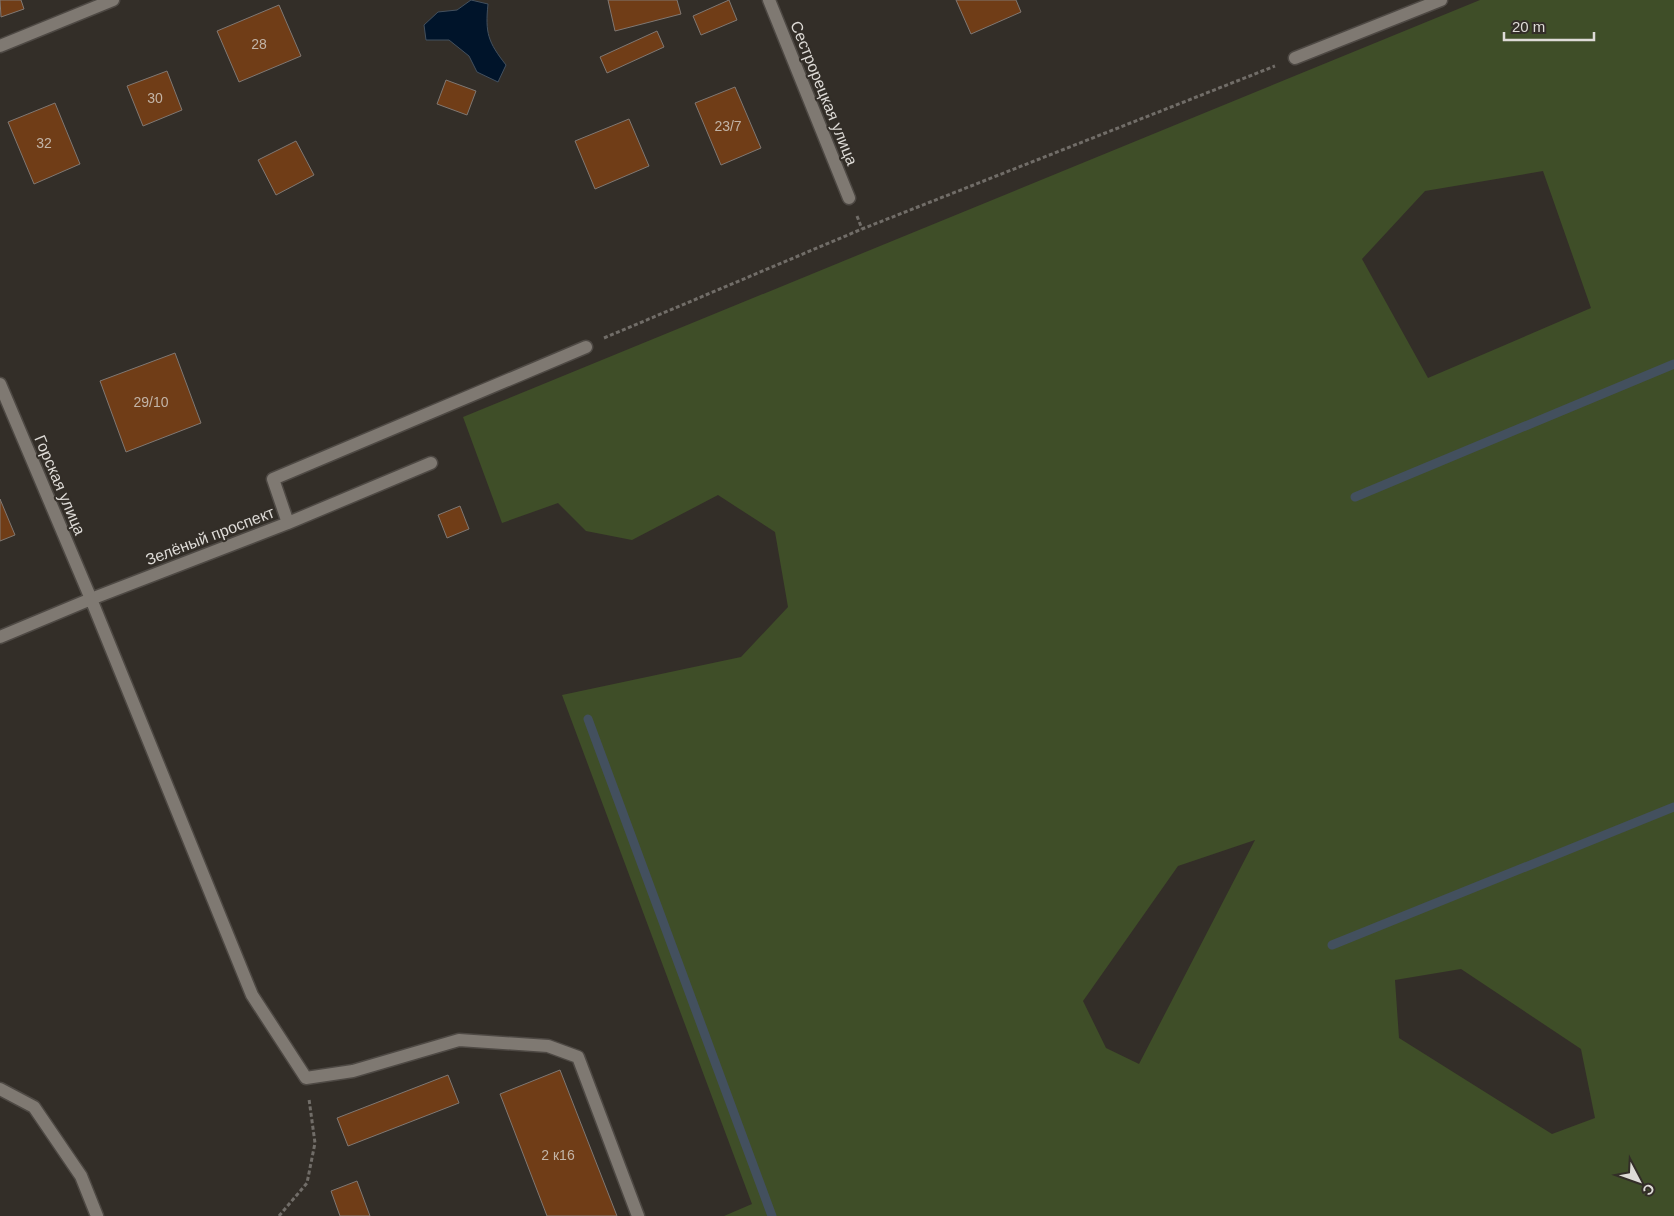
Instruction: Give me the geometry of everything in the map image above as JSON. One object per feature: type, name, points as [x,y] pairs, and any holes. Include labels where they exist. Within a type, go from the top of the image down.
[{"type":"street","points":[[0,46],[113,0]]},
{"type":"street","name":"Сестрорецкая улица","points":[[769,0],[849,198]]},
{"type":"street","points":[[1295,58],[1441,0]]},
{"type":"street","points":[[288,523],[274,479],[586,347]]},
{"type":"street","name":"Горская улица","points":[[0,384],[91,599],[252,995],[306,1078]]},
{"type":"street","name":"Зелёный проспект","points":[[0,637],[91,599],[288,523],[431,463]]},
{"type":"street","points":[[306,1078],[353,1071],[459,1040],[548,1046],[578,1058],[638,1216]]},
{"type":"street","points":[[0,1089],[34,1107],[81,1176],[97,1216]]},
{"type":"path","points":[[586,347],[862,229],[1295,58]]},
{"type":"path","points":[[858,219],[862,229]]},
{"type":"path","points":[[279,1216],[307,1183],[315,1143],[306,1078]]},
{"type":"green space","points":[[1480,0],[1674,0],[1674,1216],[724,1216],[752,1204],[562,695],[741,657],[788,607],[775,532],[718,495],[632,540],[586,531],[558,503],[502,523],[463,417]],"holes":[[[1543,171],[1591,308],[1428,378],[1362,259],[1425,191]],[[1255,840],[1139,1064],[1106,1048],[1083,1001],[1178,866]],[[1461,969],[1581,1049],[1595,1118],[1552,1134],[1399,1038],[1395,980]]]},
{"type":"water","points":[[471,0],[488,4],[487,23],[489,37],[495,50],[506,65],[498,82],[477,72],[469,56],[449,40],[426,40],[424,25],[438,12],[457,10]]},
{"type":"building","points":[[0,0],[21,0],[24,9],[1,17]]},
{"type":"building","points":[[608,0],[677,0],[681,14],[615,31]]},
{"type":"building","points":[[729,0],[737,20],[701,35],[693,16]]},
{"type":"building","points":[[956,0],[1016,0],[1021,12],[971,34]]},
{"type":"building","points":[[279,5],[301,56],[239,82],[217,31]]},
{"type":"building","points":[[657,31],[664,47],[607,73],[600,57]]},
{"type":"building","points":[[167,71],[182,110],[143,126],[127,86]]},
{"type":"building","points":[[446,80],[476,91],[467,115],[437,104]]},
{"type":"building","points":[[735,87],[761,148],[721,165],[695,103]]},
{"type":"building","points":[[55,103],[80,164],[34,184],[8,122]]},
{"type":"building","points":[[629,119],[649,166],[595,189],[575,141]]},
{"type":"building","points":[[296,141],[314,175],[276,195],[258,160]]},
{"type":"building","points":[[175,353],[201,423],[126,452],[100,381]]},
{"type":"building","points":[[0,499],[15,535],[0,541]]},
{"type":"building","points":[[460,506],[469,529],[447,538],[438,515]]},
{"type":"building","points":[[560,1070],[617,1216],[547,1216],[500,1094]]},
{"type":"building","points":[[448,1075],[459,1103],[348,1146],[337,1118]]},
{"type":"building","points":[[357,1181],[370,1216],[340,1216],[331,1191]]},
{"type":"waterway","points":[[1355,497],[1674,364]]},
{"type":"waterway","points":[[588,719],[772,1216]]},
{"type":"waterway","points":[[1332,945],[1674,807]]}]
